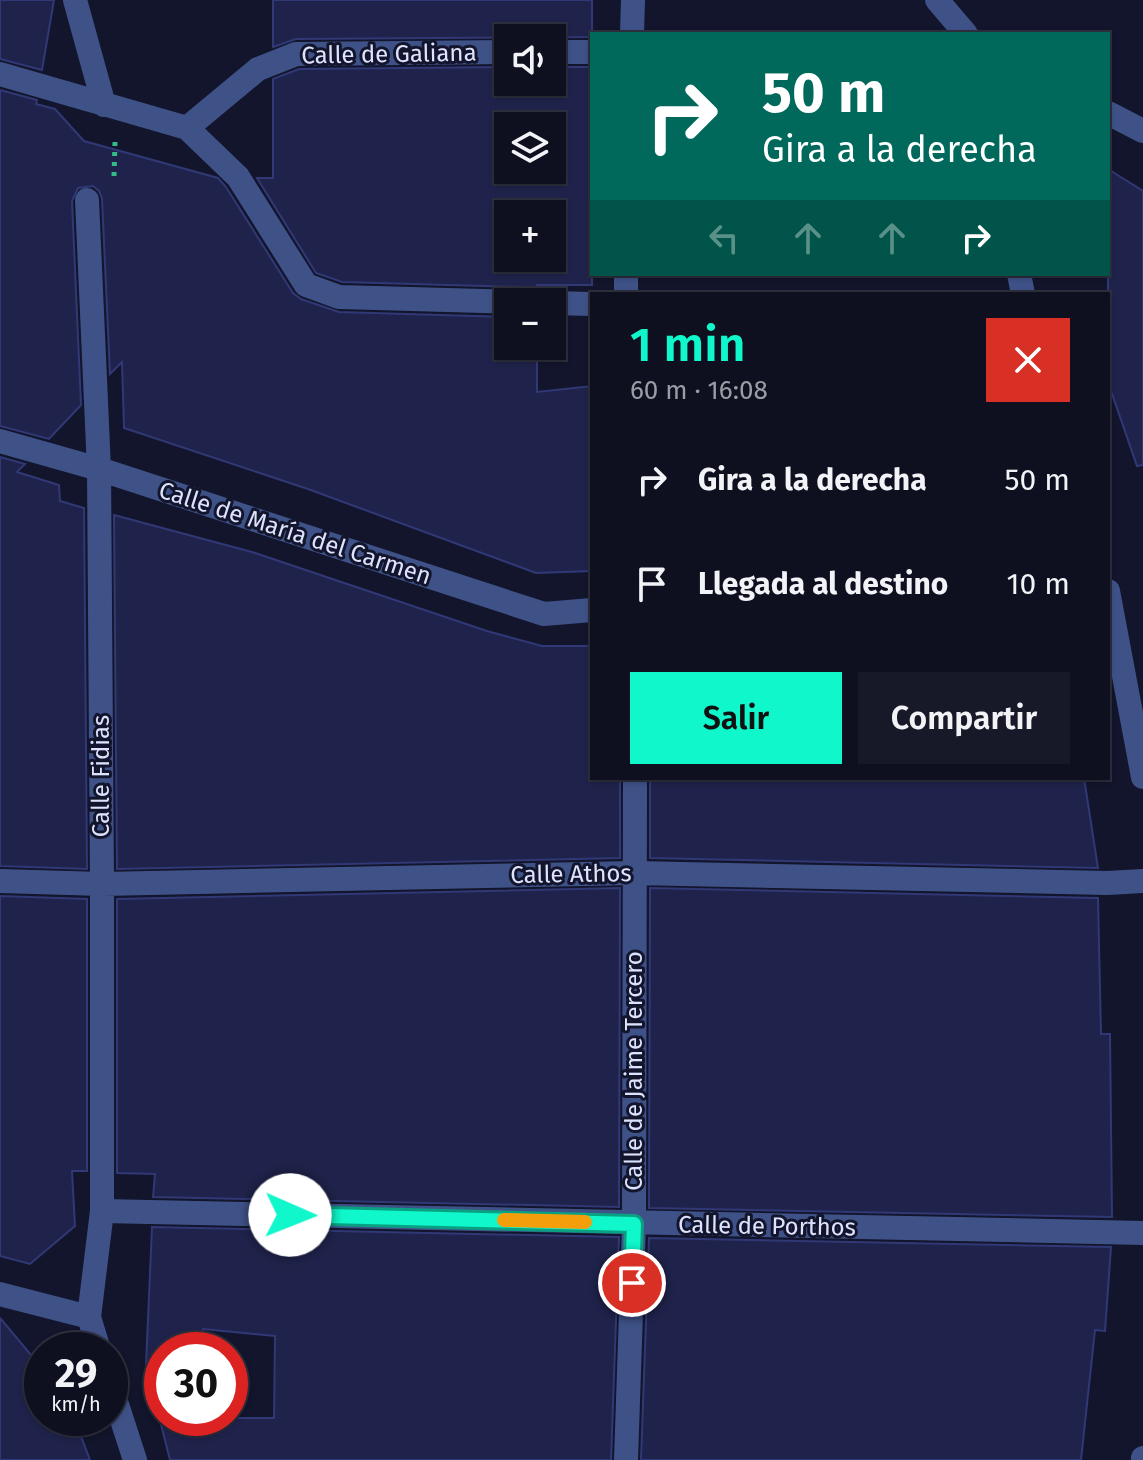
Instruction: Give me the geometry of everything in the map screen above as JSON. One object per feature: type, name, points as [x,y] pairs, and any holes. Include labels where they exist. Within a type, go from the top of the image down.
[{"type":"street","points":[[75,0],[104,105]]},
{"type":"street","points":[[632,32],[633,0]]},
{"type":"street","points":[[937,0],[964,32]]},
{"type":"street","name":"Calle de Galiana","points":[[187,128],[258,69],[296,54],[494,52]]},
{"type":"street","points":[[566,52],[590,52]]},
{"type":"street","points":[[0,74],[187,128],[238,177],[306,285],[339,297],[494,301]]},
{"type":"street","points":[[1110,114],[1143,131]]},
{"type":"street","name":"Calle Fidias","points":[[87,200],[99,469],[102,884],[102,1211],[89,1317],[94,1332]]},
{"type":"street","points":[[566,303],[590,304]]},
{"type":"street","name":"Calle de María del Carmen","points":[[0,441],[99,469],[544,614],[590,610]]},
{"type":"street","points":[[1110,602],[1143,777]]},
{"type":"street","name":"Calle de Jaime Tercero","points":[[626,1460],[634,1224],[635,780]]},
{"type":"street","name":"Calle Athos","points":[[0,881],[102,884],[635,873],[1091,883],[1143,881]]},
{"type":"street","name":"Calle de Porthos","points":[[102,1211],[1143,1233]]},
{"type":"street","points":[[0,1294],[89,1317]]},
{"type":"street","points":[[127,1436],[135,1460]]},
{"type":"building","points":[[0,0],[54,0],[42,70],[0,59]]},
{"type":"building","points":[[273,0],[592,0],[590,37],[566,37],[566,24],[494,24],[494,38],[296,39],[273,47]]},
{"type":"building","points":[[494,67],[494,96],[566,96],[566,67],[590,67],[592,285],[537,285],[537,288],[526,288],[342,282],[316,273],[257,178],[273,178],[273,79],[299,69]]},
{"type":"building","points":[[0,90],[37,100],[36,104],[55,109],[84,141],[218,178],[293,293],[301,299],[339,312],[494,317],[494,360],[537,360],[537,392],[590,386],[590,571],[536,573],[308,489],[124,428],[122,362],[110,374],[102,199],[93,186],[78,188],[72,201],[81,405],[49,439],[0,426]]},
{"type":"building","points":[[1110,170],[1143,191],[1143,465],[1137,466],[1110,388]]},
{"type":"building","points":[[0,457],[25,464],[17,472],[59,485],[60,501],[84,508],[87,869],[0,866]]},
{"type":"building","points":[[114,515],[252,552],[487,631],[542,646],[590,646],[590,780],[620,780],[620,858],[117,869]]},
{"type":"building","points":[[650,780],[1084,780],[1098,868],[650,858]]},
{"type":"building","points":[[620,888],[619,1207],[153,1197],[155,1174],[117,1173],[117,899]]},
{"type":"building","points":[[650,888],[1098,898],[1101,1034],[1110,1034],[1112,1217],[649,1208]]},
{"type":"building","points":[[0,896],[87,899],[87,1171],[72,1171],[75,1226],[30,1264],[0,1256]]},
{"type":"building","points":[[152,1227],[619,1237],[611,1460],[170,1460],[164,1436],[248,1436],[248,1418],[274,1418],[275,1336],[203,1329],[203,1332],[147,1332]]},
{"type":"building","points":[[649,1238],[1111,1247],[1105,1331],[1095,1330],[1081,1460],[641,1460]]},
{"type":"building","points":[[0,1318],[24,1347],[24,1436],[81,1436],[90,1460],[0,1460]]},
{"type":"slow traffic","points":[[504,1220],[585,1222]]},
{"type":"route","points":[[290,1215],[634,1224],[632,1283]]}]
